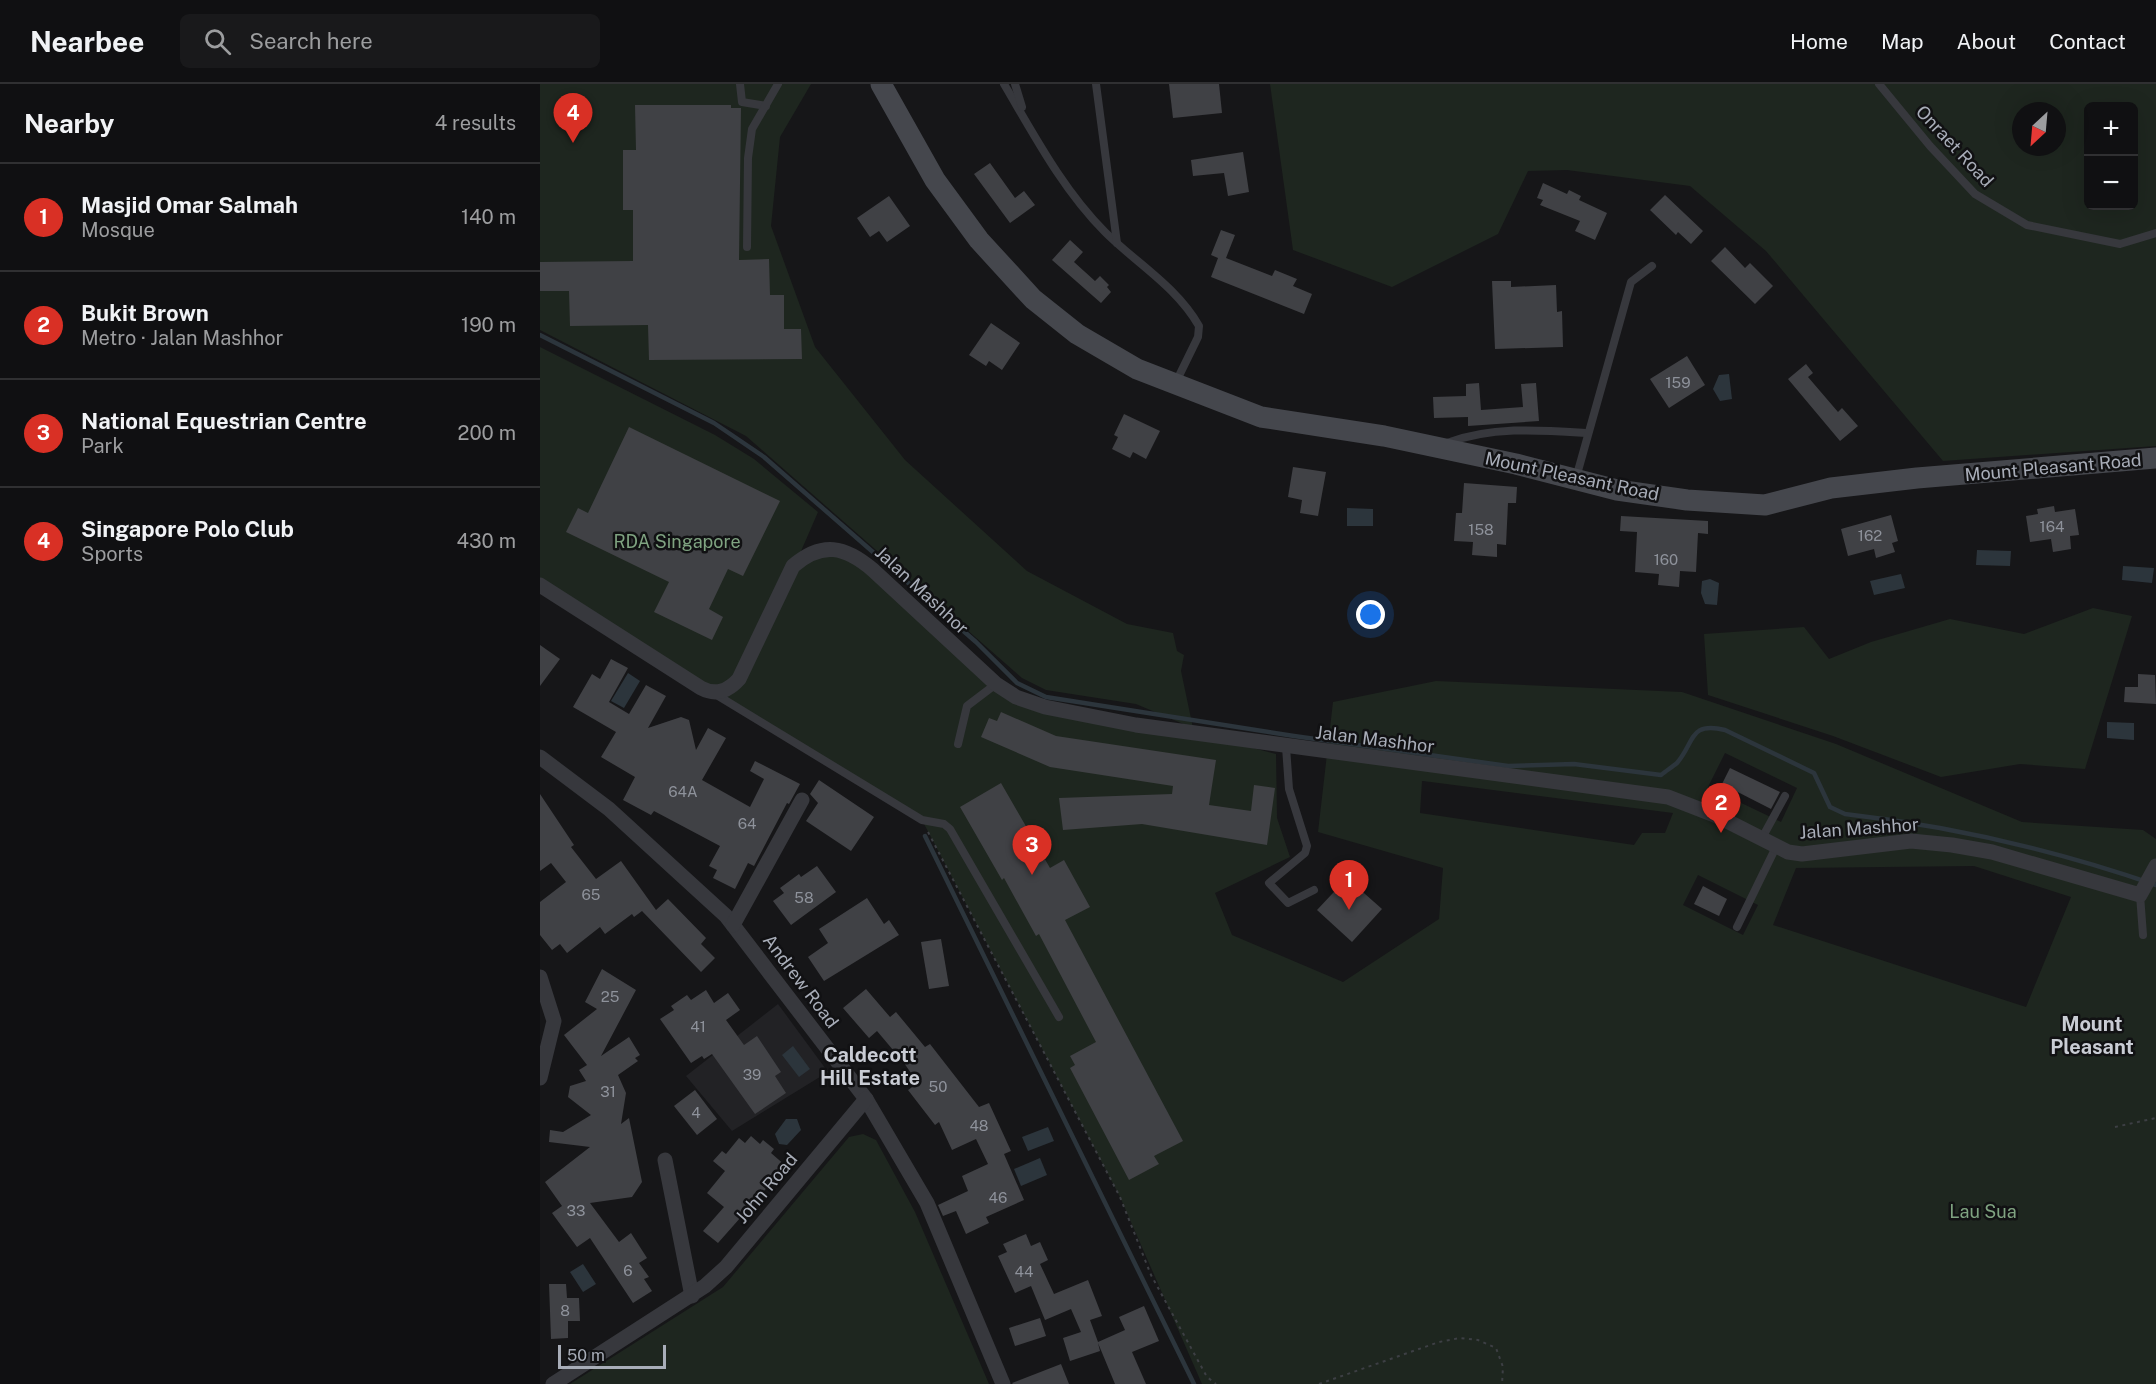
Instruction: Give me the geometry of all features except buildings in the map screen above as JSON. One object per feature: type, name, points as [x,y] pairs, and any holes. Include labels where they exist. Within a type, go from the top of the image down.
[{"type":"street","name":"Mount Pleasant Road","points":[[881,84],[935,180],[979,240],[1033,299],[1077,334],[1137,369],[1174,386],[1261,417],[1437,447],[1617,490],[1687,500],[1764,505],[1831,488],[1917,478],[2156,458]]},
{"type":"street","name":"Jalan Mashhor","points":[[711,692],[722,692],[739,679],[794,566],[808,554],[834,549],[861,559],[996,684],[1016,697],[1068,712],[1136,725],[1286,747],[1668,797],[1717,816],[1776,847],[1802,854],[1911,841],[1952,845],[2148,881]]},
{"type":"street","points":[[540,585],[701,688],[711,692]]},
{"type":"street","name":"Andrew Road","points":[[540,757],[609,808],[733,925],[866,1099],[927,1203],[1003,1384]]},
{"type":"street","points":[[733,925],[802,800]]},
{"type":"street","points":[[540,977],[554,1021],[540,1078]]},
{"type":"street","name":"John Road","points":[[553,1384],[692,1296],[726,1267],[866,1099]]},
{"type":"street","points":[[665,1160],[692,1296]]},
{"type":"lane","points":[[740,84],[742,102],[766,106]]},
{"type":"lane","points":[[747,247],[748,158],[752,129],[778,84]]},
{"type":"lane","points":[[1004,84],[1025,120],[1083,206],[1117,243],[1165,284],[1199,326],[1191,352],[1174,386]]},
{"type":"lane","points":[[1015,84],[1025,120]]},
{"type":"lane","points":[[1096,84],[1117,243]]},
{"type":"lane","name":"Onraet Road","points":[[1879,84],[1930,146],[1975,194],[2027,225],[2120,244],[2156,233]]},
{"type":"lane","points":[[1575,479],[1631,282],[1652,266]]},
{"type":"lane","points":[[1437,447],[1479,433],[1534,430],[1588,434]]},
{"type":"lane","points":[[958,744],[967,706],[996,684]]},
{"type":"lane","points":[[711,692],[922,820],[944,824],[954,835],[1059,1017]]},
{"type":"lane","points":[[1286,747],[1289,789],[1307,846],[1305,853],[1269,883],[1288,903],[1314,890]]},
{"type":"lane","points":[[1762,838],[1785,796]]},
{"type":"lane","points":[[1737,927],[1776,847]]},
{"type":"lane","points":[[2143,935],[2148,881]]},
{"type":"path","points":[[922,820],[1120,1197],[1151,1275],[1207,1377],[1216,1384]]},
{"type":"path","points":[[2115,1127],[2156,1118]]},
{"type":"path","points":[[1318,1384],[1438,1342],[1460,1338],[1478,1340],[1496,1348],[1503,1367],[1502,1384]]},
{"type":"shaded area","points":[[1729,374],[1732,399],[1720,401],[1713,389],[1719,375]]},
{"type":"shaded area","points":[[1347,508],[1373,509],[1373,526],[1347,526]]},
{"type":"shaded area","points":[[1977,550],[2011,551],[2010,566],[1976,565]]},
{"type":"shaded area","points":[[2123,566],[2154,568],[2152,583],[2122,580]]},
{"type":"shaded area","points":[[1901,574],[1905,588],[1874,595],[1870,581]]},
{"type":"shaded area","points":[[1710,579],[1719,583],[1717,605],[1705,604],[1701,593],[1702,581]]},
{"type":"shaded area","points":[[628,673],[640,681],[624,708],[611,701]]},
{"type":"shaded area","points":[[2107,722],[2134,723],[2134,740],[2107,738]]},
{"type":"shaded area","points":[[778,1004],[828,1072],[732,1131],[686,1076]]},
{"type":"shaded area","points":[[793,1046],[810,1069],[799,1077],[782,1055]]},
{"type":"shaded area","points":[[786,1119],[797,1119],[801,1130],[787,1145],[779,1144],[775,1134]]},
{"type":"shaded area","points":[[1048,1127],[1054,1141],[1028,1151],[1022,1137]]},
{"type":"shaded area","points":[[1040,1158],[1047,1175],[1021,1186],[1014,1169]]},
{"type":"shaded area","points":[[583,1264],[596,1284],[583,1292],[570,1272]]},
{"type":"green space","points":[[540,84],[811,84],[780,137],[771,226],[815,347],[905,460],[1027,571],[1127,624],[1173,633],[1177,651],[1184,655],[1181,671],[1193,728],[1136,704],[1046,690],[1022,678],[746,436],[540,330]]},
{"type":"green space","points":[[1270,84],[2156,84],[2156,446],[1943,461],[1766,251],[1690,186],[1567,170],[1528,171],[1498,234],[1392,287],[1293,250]]},
{"type":"green space","points":[[540,347],[715,435],[754,459],[818,512],[795,565],[809,555],[850,555],[1019,697],[1205,735],[1276,754],[1277,818],[1290,857],[1215,893],[1232,935],[1343,982],[1439,919],[1443,868],[1318,832],[1333,702],[1436,681],[1682,692],[1836,744],[2022,822],[2143,830],[2156,839],[2156,1384],[1202,1384],[1120,1197],[922,820],[540,584]],"holes":[[[1725,753],[1797,788],[1781,822],[1708,787]],[[1422,781],[1673,813],[1665,833],[1642,833],[1634,845],[1420,813]],[[1974,866],[2071,897],[2026,1007],[1773,925],[1796,868]],[[1698,875],[1758,905],[1743,935],[1683,905]]]},
{"type":"green space","points":[[2093,608],[2132,616],[2085,769],[2020,764],[1941,777],[1833,736],[1708,695],[1704,634],[1804,627],[1829,659],[1871,642],[1950,619],[2024,634]]},
{"type":"green space","points":[[863,1134],[876,1140],[915,1212],[989,1384],[570,1384],[723,1287],[849,1137]]},
{"type":"waterway","points":[[540,335],[714,423],[764,457],[976,642],[1017,683],[1046,697],[1294,736],[1508,766],[1574,764],[1661,775],[1677,763],[1694,735],[1699,731],[1705,728],[1725,730],[1814,773],[1830,807],[1845,814],[1924,825],[2002,841],[2080,861],[2156,885]]},
{"type":"waterway","points":[[925,836],[1194,1384]]},
{"type":"place","name":"Singapore Polo Club","points":[[573,143]]},
{"type":"place","name":"Bukit Brown","points":[[1721,833]]},
{"type":"place","name":"National Equestrian Centre","points":[[1032,875]]},
{"type":"place","name":"Masjid Omar Salmah","points":[[1349,910]]},
{"type":"district","name":"Mount Pleasant","points":[[2092,1036]]},
{"type":"district","name":"Caldecott Hill Estate","points":[[870,1066]]},
{"type":"park label","name":"RDA Singapore","points":[[677,541]]},
{"type":"park label","name":"Lau Sua","points":[[1983,1211]]}]
